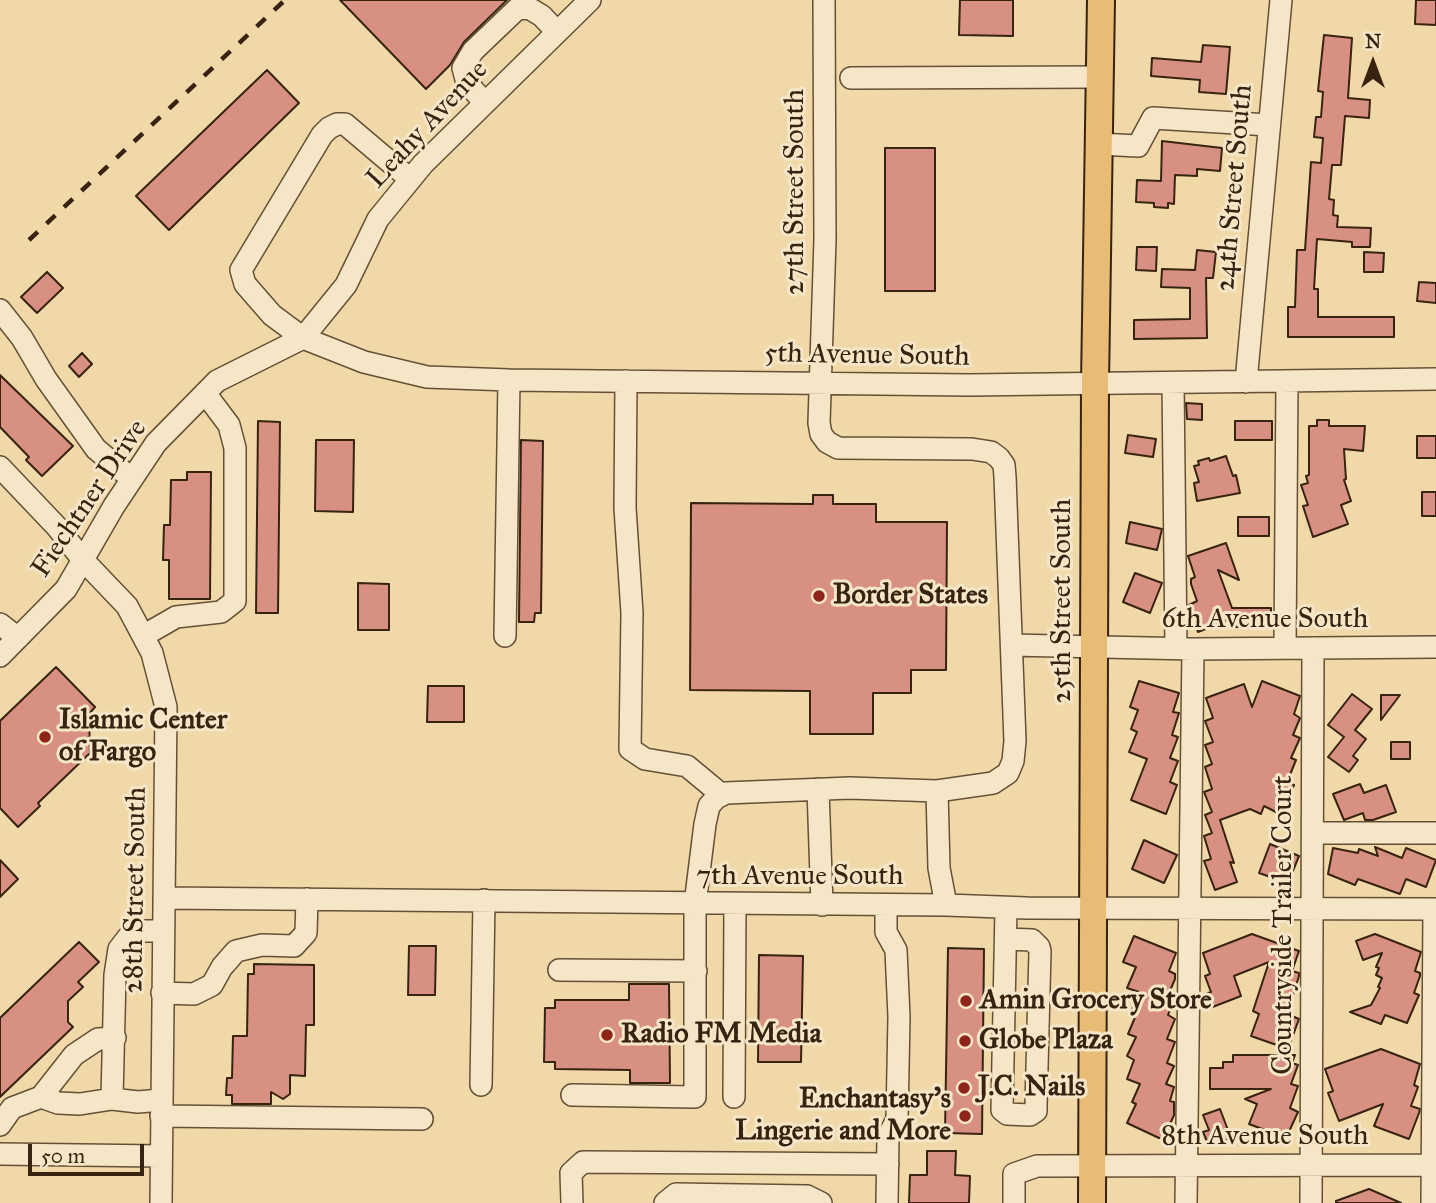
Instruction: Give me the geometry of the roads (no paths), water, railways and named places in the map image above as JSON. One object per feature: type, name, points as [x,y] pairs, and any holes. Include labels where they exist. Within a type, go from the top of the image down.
[{"type":"main road","name":"25th Street South","points":[[1093,1203],[1095,384],[1101,0]]},
{"type":"street","name":"Leahy Avenue","points":[[303,338],[345,285],[378,219],[410,179],[590,0]]},
{"type":"street","name":"27th Street South","points":[[824,0],[825,239],[819,424],[821,434],[832,446],[972,449],[991,452],[999,458],[1004,465],[1005,477],[1012,645]]},
{"type":"street","name":"24th Street South","points":[[1246,382],[1280,0]]},
{"type":"street","points":[[485,103],[467,83],[463,68],[473,51],[517,9],[529,8],[542,16],[557,32]]},
{"type":"street","points":[[851,78],[1100,77]]},
{"type":"street","points":[[1099,144],[1138,146],[1153,118],[1269,125]]},
{"type":"street","name":"5th Avenue South","points":[[410,179],[345,124],[337,124],[322,135],[241,270],[245,284],[272,315],[303,338],[364,362],[427,377],[822,384],[1095,384],[1436,379]]},
{"type":"street","points":[[0,310],[22,338],[46,379],[96,449],[132,479]]},
{"type":"street","name":"Fiechtner Drive","points":[[0,656],[66,589],[156,443],[217,381],[303,338]]},
{"type":"street","points":[[505,636],[509,380]]},
{"type":"street","points":[[1285,648],[1287,380]]},
{"type":"street","points":[[626,381],[625,509],[632,613],[630,749],[645,759],[687,766],[722,795]]},
{"type":"street","points":[[1173,383],[1184,648],[1189,909],[1186,1203]]},
{"type":"street","points":[[143,636],[176,617],[221,612],[235,601],[235,448],[229,425],[205,393]]},
{"type":"street","name":"28th Street South","points":[[0,467],[127,606],[152,653],[166,707],[160,1203]]},
{"type":"street","points":[[0,624],[18,638]]},
{"type":"street","points":[[572,1095],[695,1097],[695,904],[705,824],[709,807],[716,798],[726,793],[818,789],[937,791],[993,783],[1008,773],[1013,761],[1015,741],[1012,645]]},
{"type":"street","name":"6th Avenue South","points":[[1012,645],[1094,648],[1436,647]]},
{"type":"street","name":"Countryside Trailer Court","points":[[1311,1203],[1313,648]]},
{"type":"street","points":[[818,789],[822,905]]},
{"type":"street","points":[[937,791],[939,868],[946,905]]},
{"type":"street","points":[[1313,833],[1436,833]]},
{"type":"street","name":"7th Avenue South","points":[[164,898],[946,905],[1006,908],[1435,909]]},
{"type":"street","points":[[162,993],[194,994],[212,985],[222,967],[236,951],[262,945],[294,946],[306,933],[307,899]]},
{"type":"street","points":[[481,1085],[484,900]]},
{"type":"street","points":[[734,1097],[735,904]]},
{"type":"street","points":[[886,905],[886,932],[896,950],[899,1017],[897,1119],[888,1137],[887,1203]]},
{"type":"street","points":[[1006,908],[1002,1110],[1007,1114],[1030,1115],[1036,1111],[1040,951],[1032,940],[1006,939]]},
{"type":"street","points":[[1432,1203],[1435,909]]},
{"type":"street","points":[[112,1099],[119,949],[133,931],[163,930]]},
{"type":"street","points":[[559,970],[696,971]]},
{"type":"street","points":[[0,1125],[12,1108],[41,1097],[74,1055],[98,1039],[115,1038]]},
{"type":"street","points":[[41,1097],[58,1103],[80,1104],[112,1099],[161,1108],[422,1119]]},
{"type":"street","points":[[0,1154],[161,1156]]},
{"type":"street","points":[[572,1203],[571,1173],[583,1162],[888,1164]]},
{"type":"street","name":"8th Avenue South","points":[[1014,1203],[1014,1174],[1037,1166],[1434,1165]]},
{"type":"street","points":[[665,1203],[676,1195],[689,1195],[807,1196],[821,1203]]},
{"type":"railway","points":[[29,240],[285,0]]},
{"type":"place","name":"Border States","points":[[819,596]]},
{"type":"place","name":"Islamic Center of Fargo","points":[[45,737]]},
{"type":"place","name":"Amin Grocery Store","points":[[966,1001]]},
{"type":"place","name":"Radio FM Media","points":[[607,1035]]},
{"type":"place","name":"Globe Plaza","points":[[965,1041]]},
{"type":"place","name":"J.C. Nails","points":[[964,1088]]},
{"type":"place","name":"Enchantasy's Lingerie and More","points":[[965,1116]]}]
